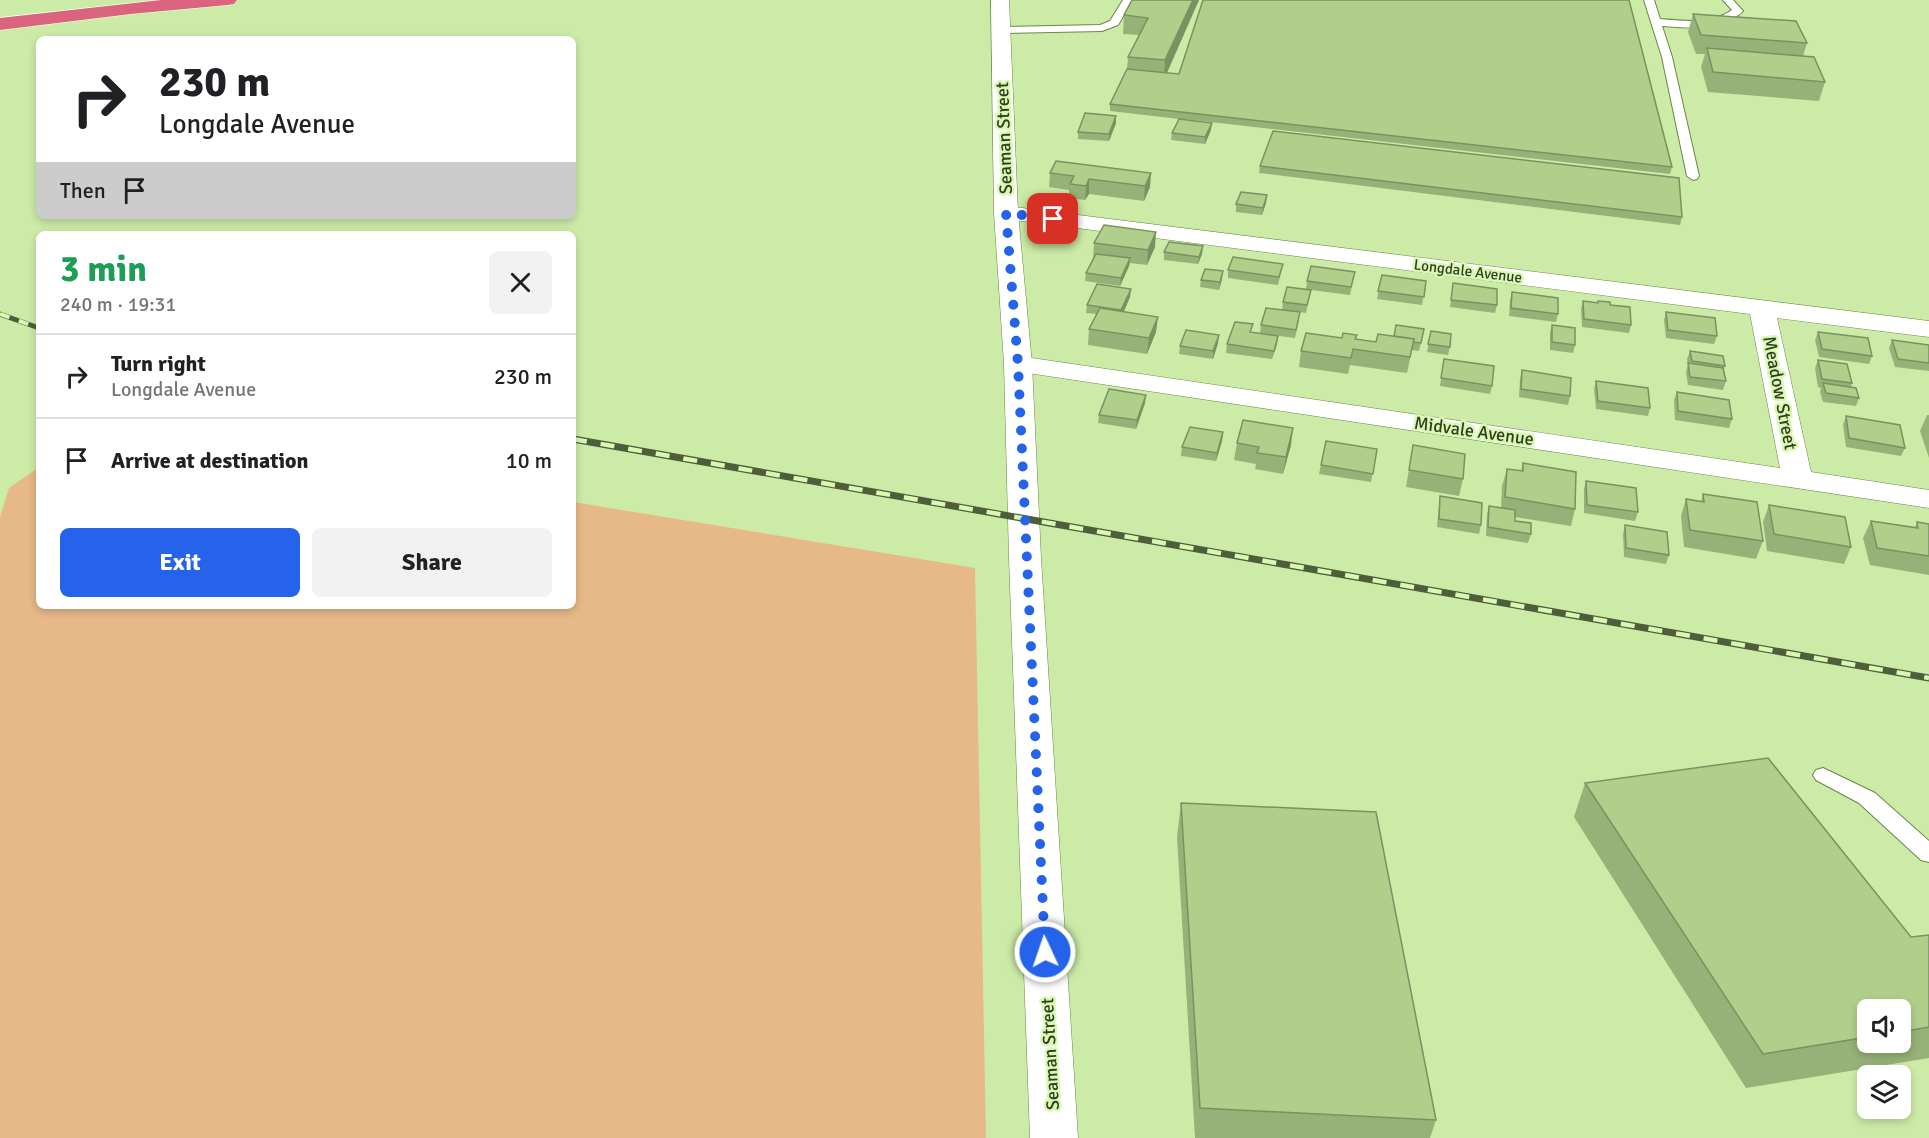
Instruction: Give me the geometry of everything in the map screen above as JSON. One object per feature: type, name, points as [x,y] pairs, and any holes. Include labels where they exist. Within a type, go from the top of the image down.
[{"type":"highway","points":[[0,16],[117,0]]},
{"type":"highway","points":[[0,24],[121,9],[228,0]]},
{"type":"street","name":"Seaman Street","points":[[1000,0],[1006,213],[1018,364],[1025,558],[1054,1138]]},
{"type":"street","name":"Longdale Avenue","points":[[1006,213],[1929,329]]},
{"type":"street","name":"Meadow Street","points":[[1762,308],[1797,478]]},
{"type":"street","name":"Midvale Avenue","points":[[1018,364],[1929,499]]},
{"type":"lane","points":[[1001,30],[1102,28],[1114,23],[1128,0]]},
{"type":"lane","points":[[1649,0],[1667,57],[1693,176]]},
{"type":"lane","points":[[1656,22],[1701,25],[1728,20],[1738,11],[1728,0]]},
{"type":"lane","points":[[1823,775],[1867,798],[1929,854]]},
{"type":"shaded area","points":[[36,469],[36,609],[576,609],[576,502],[975,568],[986,1138],[0,1138],[0,517],[9,488]]},
{"type":"building","points":[[1132,0],[1193,0],[1165,60],[1128,57],[1148,18],[1124,15]]},
{"type":"building","points":[[1203,0],[1629,0],[1672,167],[1110,104],[1127,69],[1179,74]]},
{"type":"building","points":[[1693,14],[1796,21],[1807,43],[1701,35]]},
{"type":"building","points":[[1707,48],[1814,57],[1825,82],[1713,72]]},
{"type":"building","points":[[1085,113],[1116,116],[1109,134],[1078,132]]},
{"type":"building","points":[[1179,119],[1212,123],[1205,137],[1172,133]]},
{"type":"building","points":[[1273,131],[1679,178],[1682,217],[1260,166]]},
{"type":"building","points":[[1056,161],[1151,173],[1145,186],[1089,179],[1086,186],[1070,184],[1074,176],[1050,173]]},
{"type":"building","points":[[1241,192],[1267,195],[1263,208],[1236,204]]},
{"type":"building","points":[[1104,225],[1156,232],[1148,250],[1094,243]]},
{"type":"building","points":[[1169,242],[1203,246],[1199,257],[1164,252]]},
{"type":"building","points":[[1096,254],[1130,258],[1121,278],[1086,273]]},
{"type":"building","points":[[1233,257],[1283,264],[1279,277],[1228,270]]},
{"type":"building","points":[[1311,266],[1355,272],[1351,287],[1307,281]]},
{"type":"building","points":[[1205,269],[1223,271],[1220,282],[1201,280]]},
{"type":"building","points":[[1382,275],[1426,281],[1424,297],[1378,291]]},
{"type":"building","points":[[1453,283],[1497,289],[1497,305],[1451,300]]},
{"type":"building","points":[[1097,284],[1131,289],[1121,310],[1087,305]]},
{"type":"building","points":[[1287,287],[1311,290],[1307,305],[1283,302]]},
{"type":"building","points":[[1512,292],[1558,298],[1558,314],[1511,308]]},
{"type":"building","points":[[1583,301],[1610,302],[1610,305],[1630,307],[1631,325],[1584,319]]},
{"type":"building","points":[[1100,308],[1158,317],[1149,338],[1089,329]]},
{"type":"building","points":[[1266,308],[1300,312],[1296,330],[1261,325]]},
{"type":"building","points":[[1666,312],[1715,318],[1717,336],[1668,330]]},
{"type":"building","points":[[1235,322],[1253,324],[1250,332],[1278,336],[1274,351],[1227,344]]},
{"type":"building","points":[[1396,325],[1424,329],[1421,343],[1413,342],[1414,339],[1394,336]]},
{"type":"building","points":[[1552,325],[1575,328],[1575,345],[1552,342]]},
{"type":"building","points":[[1186,330],[1219,335],[1213,351],[1180,346]]},
{"type":"building","points":[[1431,331],[1451,334],[1450,347],[1428,344]]},
{"type":"building","points":[[1818,332],[1868,338],[1872,356],[1822,349]]},
{"type":"building","points":[[1306,333],[1342,338],[1343,333],[1357,335],[1355,339],[1376,342],[1378,334],[1414,339],[1410,357],[1353,349],[1351,358],[1301,351]]},
{"type":"building","points":[[1892,340],[1929,345],[1929,363],[1898,359]]},
{"type":"building","points":[[1690,351],[1723,356],[1725,366],[1692,361]]},
{"type":"building","points":[[1444,359],[1494,366],[1492,386],[1441,378]]},
{"type":"building","points":[[1818,360],[1847,364],[1852,383],[1822,379]]},
{"type":"building","points":[[1688,363],[1723,368],[1726,381],[1690,377]]},
{"type":"building","points":[[1522,370],[1571,378],[1570,396],[1521,389]]},
{"type":"building","points":[[1596,381],[1648,388],[1650,408],[1598,401]]},
{"type":"building","points":[[1823,383],[1856,388],[1859,398],[1826,393]]},
{"type":"building","points":[[1109,389],[1146,395],[1137,420],[1099,415]]},
{"type":"building","points":[[1677,392],[1729,400],[1732,419],[1678,411]]},
{"type":"building","points":[[1846,416],[1900,425],[1905,448],[1849,438]]},
{"type":"building","points":[[1243,420],[1293,428],[1286,457],[1257,453],[1259,447],[1237,443]]},
{"type":"building","points":[[1190,427],[1223,432],[1217,453],[1182,447]]},
{"type":"building","points":[[1326,441],[1377,449],[1373,474],[1321,465]]},
{"type":"building","points":[[1413,445],[1465,454],[1463,479],[1409,470]]},
{"type":"building","points":[[1523,463],[1576,472],[1575,509],[1505,497],[1507,469],[1523,471]]},
{"type":"building","points":[[1586,481],[1636,488],[1638,512],[1587,505]]},
{"type":"building","points":[[1703,494],[1757,502],[1763,541],[1690,530],[1686,499],[1704,502]]},
{"type":"building","points":[[1440,496],[1482,503],[1481,525],[1439,519]]},
{"type":"building","points":[[1769,505],[1845,517],[1851,547],[1774,534]]},
{"type":"building","points":[[1489,506],[1515,510],[1515,521],[1531,523],[1531,534],[1488,527]]},
{"type":"building","points":[[1871,521],[1918,528],[1917,522],[1929,524],[1929,556],[1877,548]]},
{"type":"building","points":[[1625,525],[1667,532],[1669,555],[1626,548]]},
{"type":"building","points":[[1768,758],[1911,937],[1929,935],[1929,1027],[1911,1030],[1911,999],[1857,999],[1857,1039],[1763,1054],[1585,783]]},
{"type":"building","points":[[1181,803],[1376,812],[1436,1120],[1200,1108]]},
{"type":"railway","points":[[0,314],[36,327]]},
{"type":"railway","points":[[576,440],[1929,678]]},
{"type":"route","points":[[1045,952],[1025,558],[1018,364],[1006,213],[1053,219]]}]
